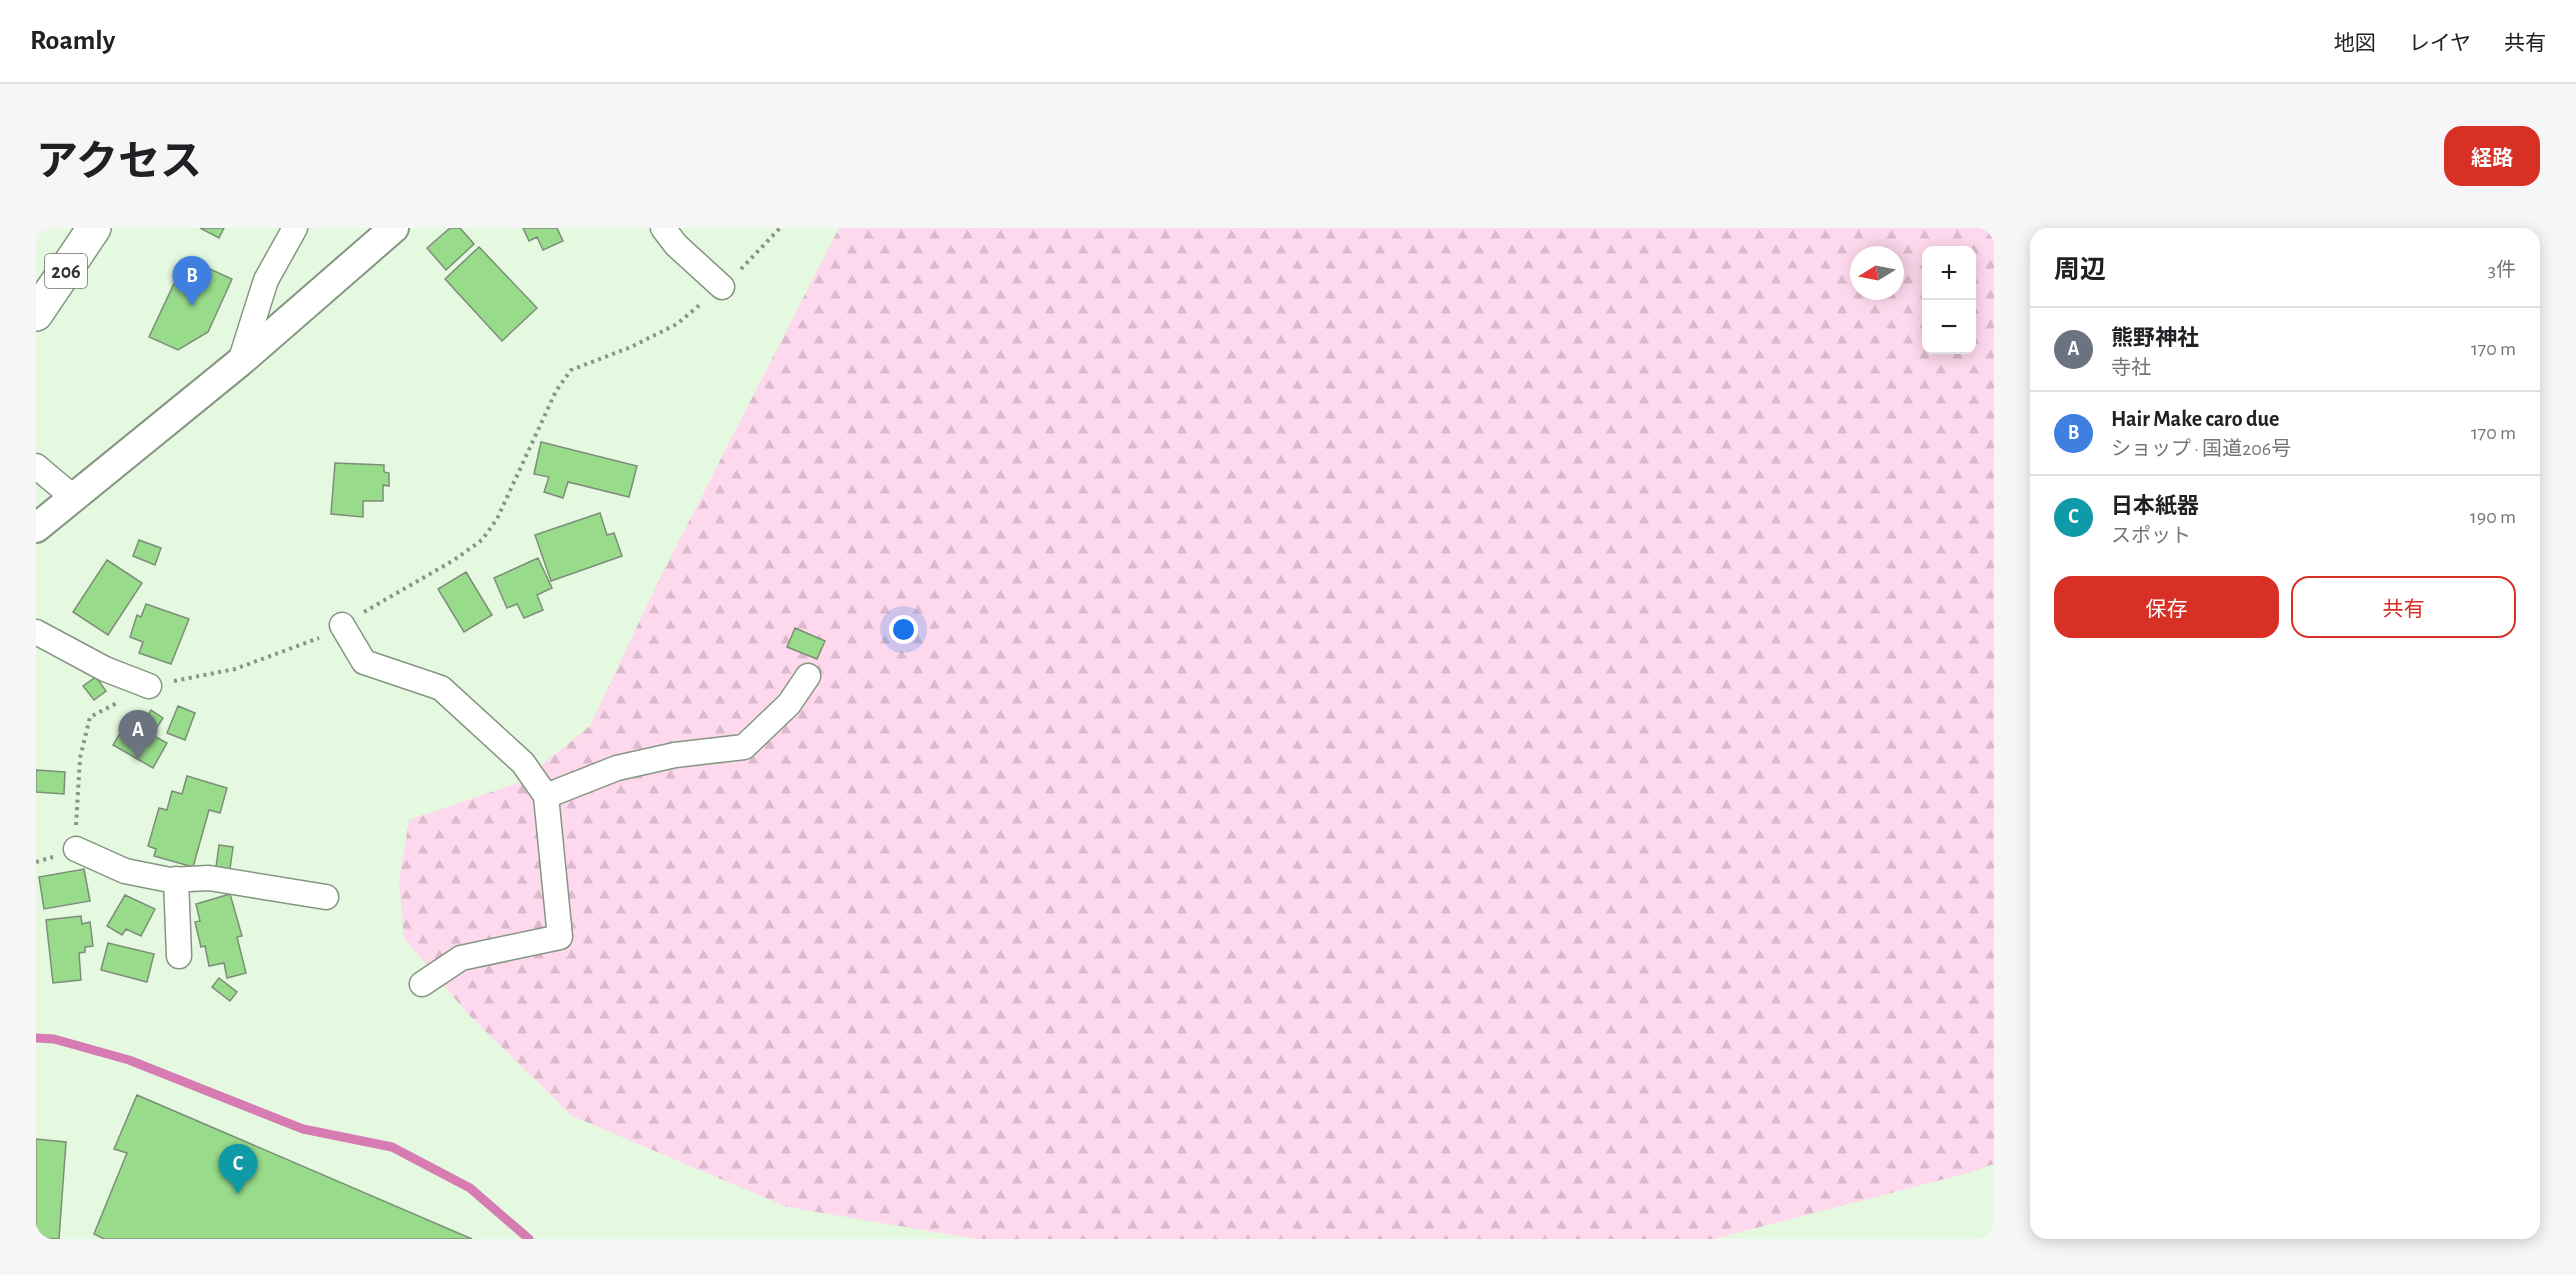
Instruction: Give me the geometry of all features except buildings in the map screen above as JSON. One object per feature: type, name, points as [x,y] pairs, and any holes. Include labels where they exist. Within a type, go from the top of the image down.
[{"type":"highway","name":"206","points":[[36,314],[94,228]]},
{"type":"street","points":[[240,362],[266,280],[295,228]]},
{"type":"street","points":[[36,528],[240,362],[394,228]]},
{"type":"street","points":[[663,228],[676,245],[722,287]]},
{"type":"street","points":[[36,466],[74,498]]},
{"type":"street","points":[[342,625],[364,662],[441,688],[522,763],[546,795],[560,938],[461,958],[422,984]]},
{"type":"street","points":[[36,632],[105,669],[149,686]]},
{"type":"street","points":[[546,795],[617,768],[675,755],[744,747],[789,704],[808,676]]},
{"type":"street","points":[[76,849],[125,871],[176,879],[209,878],[326,897]]},
{"type":"street","points":[[176,879],[179,956]]},
{"type":"path","points":[[36,862],[76,849],[75,805],[80,758],[90,717],[149,686],[236,669],[320,638],[454,560],[482,540],[497,519],[556,392],[571,370],[631,347],[676,324],[722,287],[780,228]]},
{"type":"green space","points":[[839,228],[1994,228],[1994,1164],[1968,1173],[1714,1239],[976,1239],[787,1207],[572,1116],[468,1014],[404,938],[399,880],[409,820],[521,782],[590,726],[658,582]]},
{"type":"waterway","points":[[36,1038],[54,1039],[129,1060],[303,1129],[392,1147],[470,1188],[529,1239]]},
{"type":"place","name":"Hair Make caro due","points":[[192,306]]},
{"type":"place","name":"熊野神社","points":[[138,760]]},
{"type":"place","name":"日本紙器","points":[[238,1194]]}]
